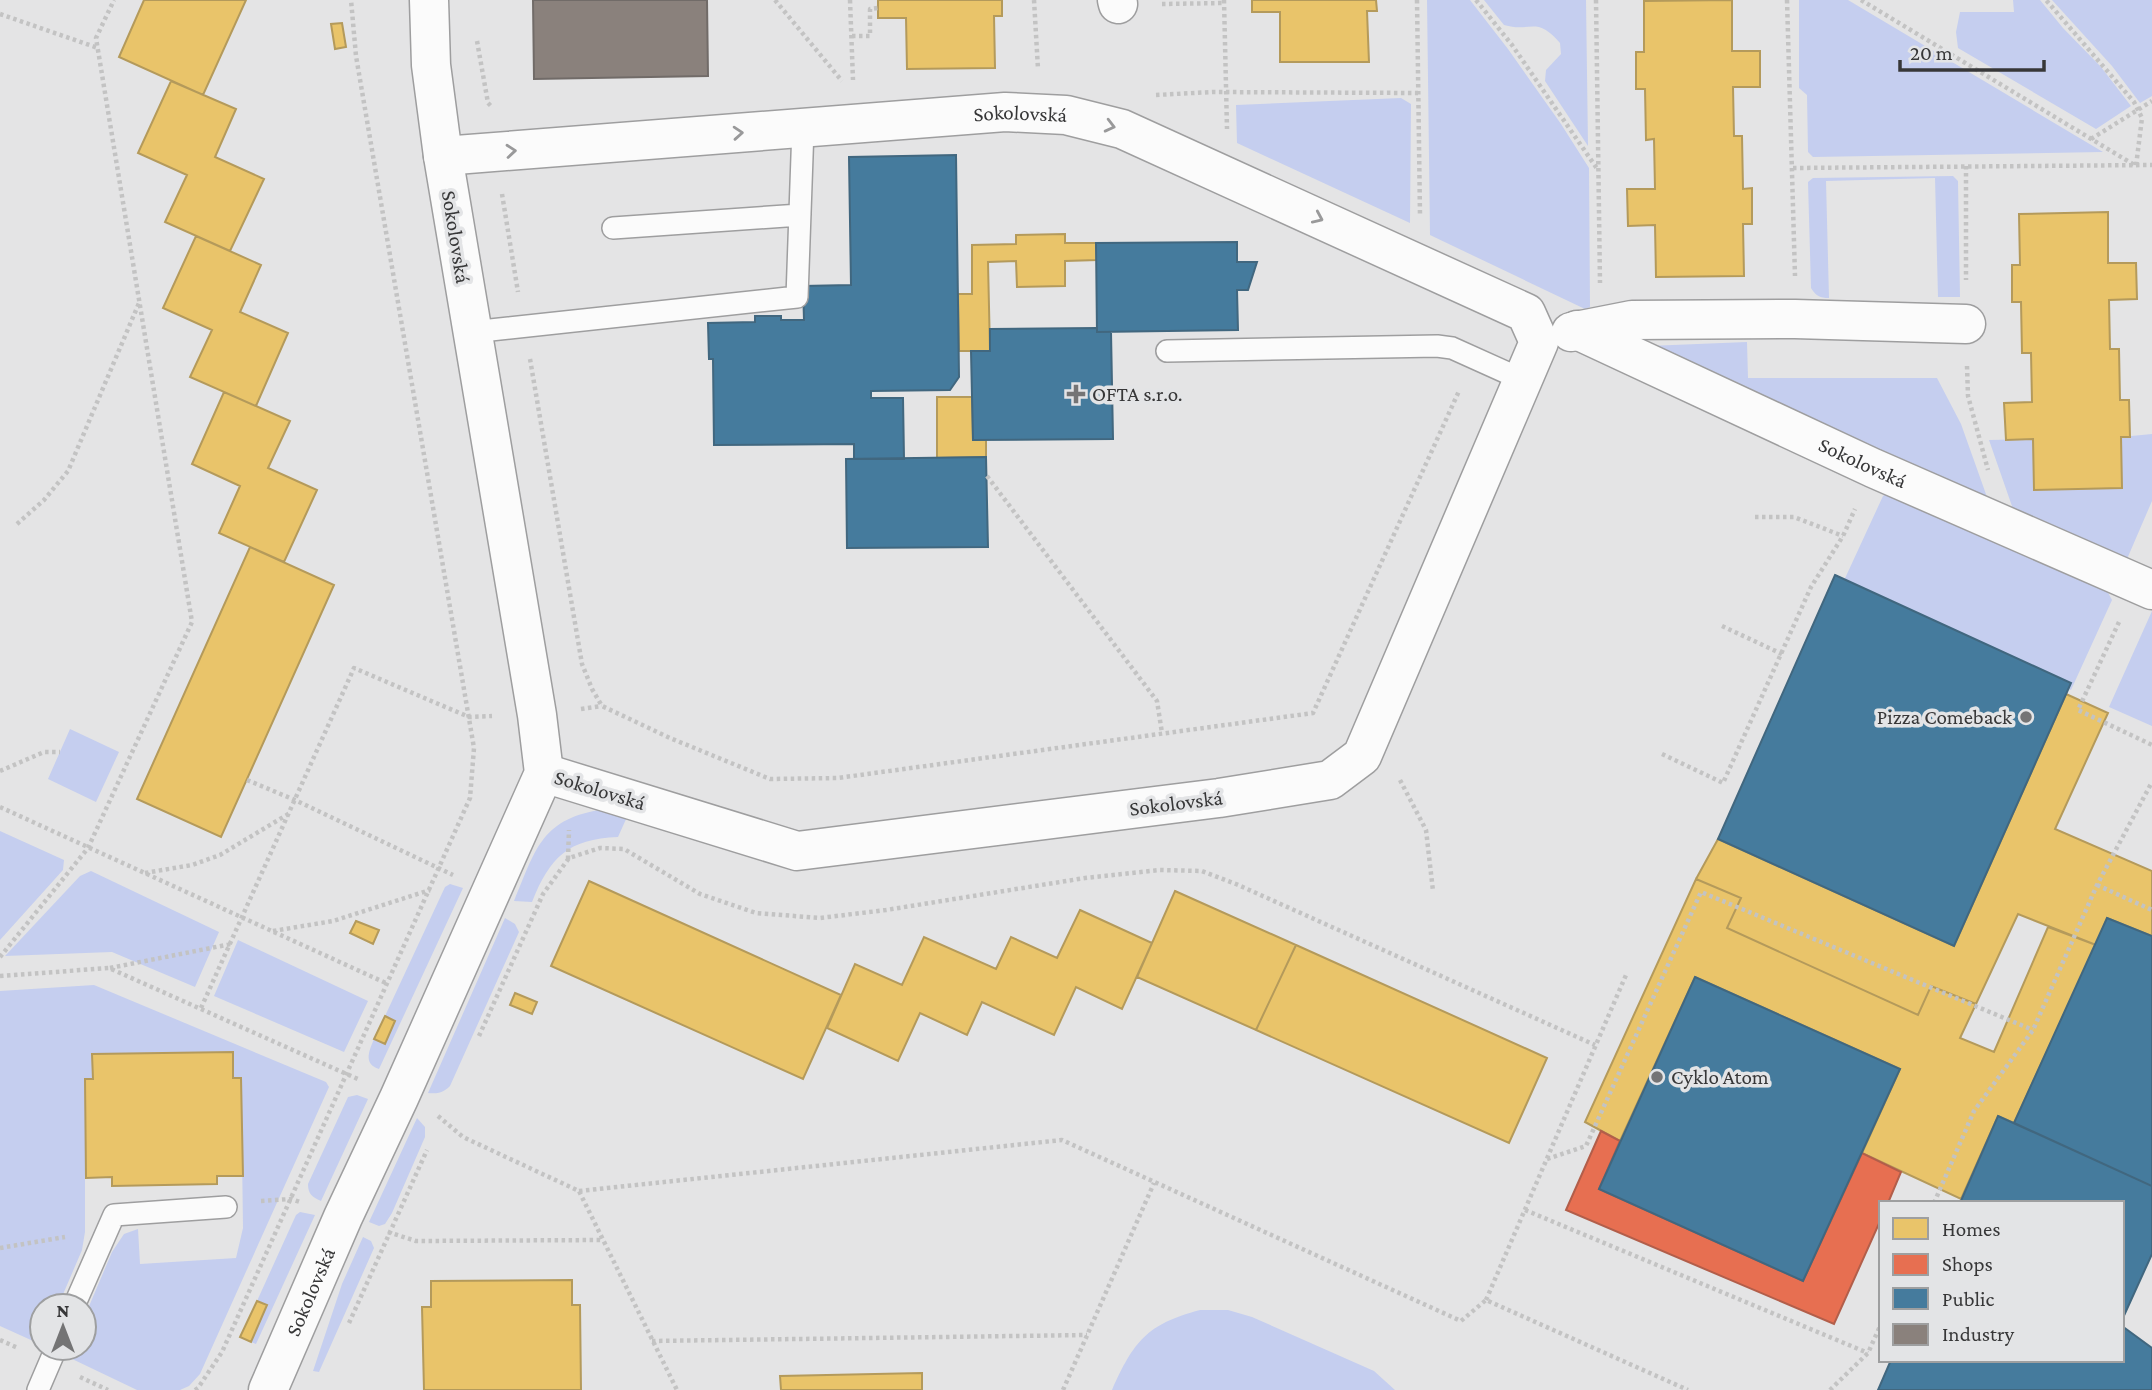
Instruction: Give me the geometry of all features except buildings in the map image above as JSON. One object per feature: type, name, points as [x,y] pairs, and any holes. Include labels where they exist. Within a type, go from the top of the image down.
[{"type":"street","name":"Sokolovská","points":[[268,1390],[343,1217],[544,773],[537,715],[443,156],[431,65],[429,0]]},
{"type":"street","name":"Sokolovská","points":[[443,156],[803,128],[853,110],[1066,115],[1122,129],[1526,313],[1539,342],[1362,756],[1330,780],[1219,798],[797,851],[544,773]]},
{"type":"street","points":[[1539,342],[1589,328],[1632,320],[1795,319],[1966,324]]},
{"type":"street","name":"Sokolovská","points":[[1589,328],[1885,474],[2145,587]]},
{"type":"lane","points":[[472,332],[797,297],[803,128]]},
{"type":"lane","points":[[613,228],[800,215]]},
{"type":"lane","points":[[1167,351],[1437,346],[1452,348],[1523,380]]},
{"type":"lane","points":[[80,1292],[114,1215],[226,1207]]},
{"type":"lane","points":[[38,1390],[50,1362]]},
{"type":"path","points":[[0,957],[88,848],[191,622],[96,38],[114,0]]},
{"type":"path","points":[[195,1390],[222,1352],[470,798],[474,748],[356,56],[351,0]]},
{"type":"path","points":[[775,0],[853,110]]},
{"type":"path","points":[[850,0],[853,110]]},
{"type":"path","points":[[1034,0],[1038,76]]},
{"type":"path","points":[[1417,0],[1421,264]]},
{"type":"path","points":[[1476,0],[1512,45],[1598,170]]},
{"type":"path","points":[[1589,328],[1598,170],[1596,0]]},
{"type":"path","points":[[1787,0],[1795,319]]},
{"type":"path","points":[[1861,0],[2136,166]]},
{"type":"path","points":[[2046,0],[2117,80],[2138,109],[2142,118],[2136,166]]},
{"type":"path","points":[[1117,2],[1224,1],[1227,132]]},
{"type":"path","points":[[852,36],[870,36],[870,9],[878,8]]},
{"type":"path","points":[[0,14],[98,48]]},
{"type":"path","points":[[477,36],[582,664],[602,706]]},
{"type":"path","points":[[2091,139],[2152,102]]},
{"type":"path","points":[[488,103],[494,110]]},
{"type":"path","points":[[1793,168],[2152,165]]},
{"type":"path","points":[[17,524],[44,500],[68,471],[140,302]]},
{"type":"path","points":[[201,1008],[354,668],[469,717],[537,715],[602,706],[670,738],[771,779],[838,778],[1313,713],[1474,358]]},
{"type":"path","points":[[987,476],[1157,701],[1162,733]]},
{"type":"path","points":[[1662,754],[1723,783],[1811,587],[1843,536],[1854,512]]},
{"type":"path","points":[[1755,517],[1794,517],[1843,536]]},
{"type":"path","points":[[2145,587],[2078,710],[2152,745]]},
{"type":"path","points":[[1722,626],[1782,654]]},
{"type":"path","points":[[0,771],[44,752],[60,752]]},
{"type":"path","points":[[1396,771],[1426,830],[1433,891]]},
{"type":"path","points":[[247,780],[491,893]]},
{"type":"path","points":[[1935,1201],[1974,1111],[2033,1030],[2096,885],[2152,782]]},
{"type":"path","points":[[0,807],[388,984]]},
{"type":"path","points":[[144,873],[191,865],[220,855],[290,813]]},
{"type":"path","points":[[476,1043],[543,894],[569,858],[600,848],[624,849],[699,894],[756,913],[820,918],[1085,878],[1160,870],[1202,872],[1236,884],[1595,1045]]},
{"type":"path","points":[[2096,885],[2152,910]]},
{"type":"path","points":[[272,931],[333,921],[431,890]]},
{"type":"path","points":[[1547,1159],[1586,1146],[1701,892],[2033,1030]]},
{"type":"path","points":[[0,976],[109,968],[231,944]]},
{"type":"path","points":[[109,968],[442,1118],[463,1137],[579,1191],[1062,1140],[1461,1321],[1486,1300],[1626,975]]},
{"type":"path","points":[[437,1129],[442,1118]]},
{"type":"path","points":[[344,1333],[432,1141]]},
{"type":"path","points":[[1063,1390],[1154,1183]]},
{"type":"path","points":[[579,1191],[677,1390]]},
{"type":"path","points":[[291,1199],[416,1241],[603,1240]]},
{"type":"path","points":[[1525,1210],[1868,1353]]},
{"type":"path","points":[[0,1248],[107,1230]]},
{"type":"path","points":[[1486,1300],[1688,1390]]},
{"type":"path","points":[[1830,1390],[1868,1353],[1879,1328]]},
{"type":"path","points":[[652,1341],[1087,1335]]},
{"type":"shaded area","points":[[1427,0],[1470,0],[1508,49],[1589,168],[1590,307],[1585,309],[1430,235]]},
{"type":"shaded area","points":[[1484,0],[1586,0],[1588,146],[1545,81],[1546,70],[1561,54],[1560,43],[1539,27],[1504,25]]},
{"type":"shaded area","points":[[1799,0],[1848,0],[2103,152],[1813,157],[1808,152],[1807,95],[1799,88]]},
{"type":"shaded area","points":[[2013,0],[2040,0],[2101,67],[2131,106],[2096,129],[1958,48],[1956,32],[1960,12],[2014,12]]},
{"type":"shaded area","points":[[2052,0],[2152,0],[2152,96],[2140,103],[2112,66]]},
{"type":"shaded area","points":[[1401,98],[1411,104],[1410,223],[1237,143],[1236,105]]},
{"type":"shaded area","points":[[1953,176],[1958,181],[1960,297],[1938,297],[1935,178],[1826,181],[1829,298],[1815,293],[1811,288],[1808,182],[1813,178]]},
{"type":"shaded area","points":[[1747,342],[1748,378],[1937,378],[1961,424],[1987,497],[1648,346]]},
{"type":"shaded area","points":[[2152,434],[2152,501],[2127,559],[2013,509],[1989,440],[2033,439],[2035,490],[2122,488],[2121,437]]},
{"type":"shaded area","points":[[1890,492],[2105,587],[2112,600],[2071,690],[1841,587],[1883,496]]},
{"type":"shaded area","points":[[2152,611],[2152,726],[2109,707]]},
{"type":"shaded area","points":[[70,729],[119,752],[96,802],[48,779]]},
{"type":"shaded area","points":[[599,810],[627,817],[618,837],[586,842],[563,853],[546,873],[532,902],[514,901],[535,853],[552,830],[579,815]]},
{"type":"shaded area","points":[[0,831],[64,860],[63,870],[0,940]]},
{"type":"shaded area","points":[[91,871],[219,932],[195,987],[112,952],[5,956],[80,876]]},
{"type":"shaded area","points":[[450,884],[463,888],[379,1069],[369,1060],[372,1044],[374,1039],[385,1043],[395,1021],[385,1016],[445,887]]},
{"type":"shaded area","points":[[505,918],[515,924],[519,932],[450,1086],[440,1092],[428,1093]]},
{"type":"shaded area","points":[[238,940],[368,1001],[344,1052],[214,996]]},
{"type":"shaded area","points":[[94,985],[326,1082],[329,1087],[200,1374],[189,1386],[180,1390],[137,1390],[78,1362],[98,1362],[98,1292],[95,1292],[112,1252],[124,1234],[138,1229],[140,1264],[236,1258],[243,1228],[241,1078],[233,1078],[233,1052],[93,1054],[93,1079],[85,1080],[85,1232],[82,1250],[64,1292],[28,1292],[28,1339],[0,1326],[0,991]]},
{"type":"shaded area","points":[[357,1095],[368,1099],[321,1201],[311,1195],[308,1184],[348,1097]]},
{"type":"shaded area","points":[[417,1118],[425,1127],[425,1137],[392,1213],[385,1224],[379,1226],[369,1222]]},
{"type":"shaded area","points":[[300,1212],[315,1215],[256,1344],[251,1342],[267,1305],[257,1301],[296,1215]]},
{"type":"shaded area","points":[[363,1237],[371,1241],[374,1248],[319,1372],[313,1371],[342,1284]]},
{"type":"shaded area","points":[[1200,1310],[1228,1310],[1252,1317],[1374,1371],[1395,1390],[1112,1390],[1128,1359],[1144,1337],[1167,1322]]},
{"type":"place","name":"OFTA s.r.o.","points":[[1076,394]]},
{"type":"place","name":"Pizza Comeback","points":[[2026,717]]},
{"type":"place","name":"Cyklo Atom","points":[[1657,1077]]}]
